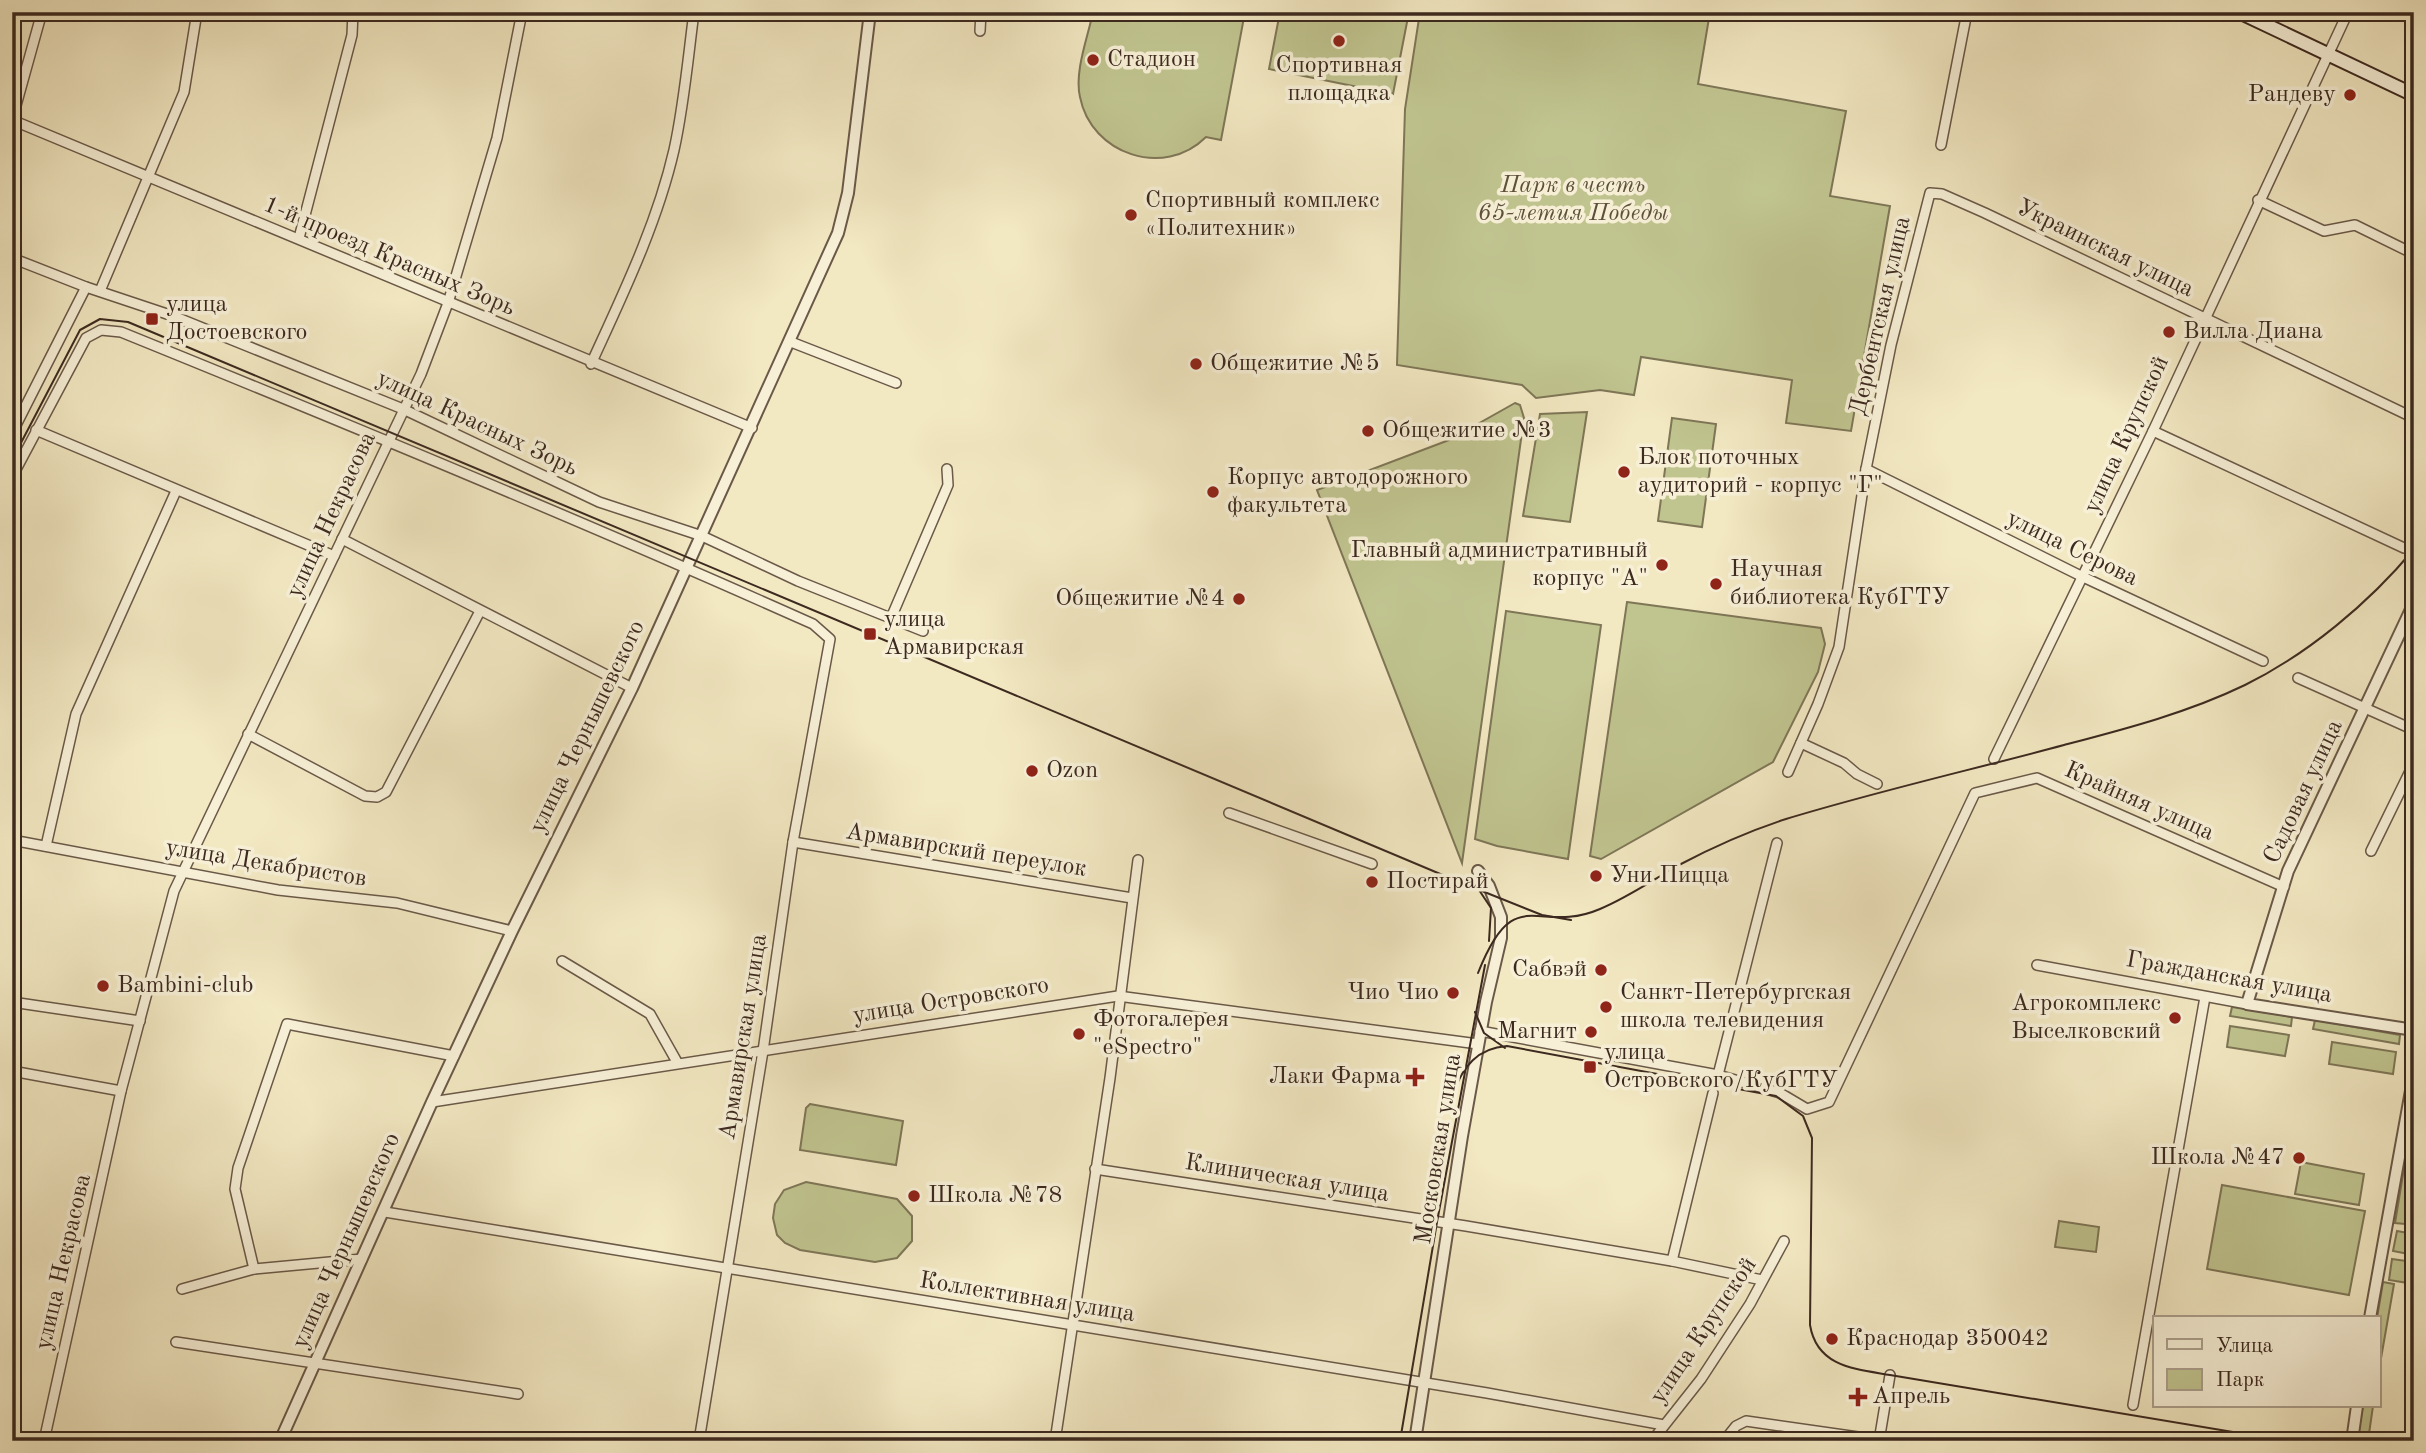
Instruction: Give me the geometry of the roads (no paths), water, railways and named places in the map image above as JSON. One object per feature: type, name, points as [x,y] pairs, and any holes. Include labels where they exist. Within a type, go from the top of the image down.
[{"type":"main road","points":[[2239,12],[2414,95]]},
{"type":"street","points":[[12,120],[42,12]]},
{"type":"street","points":[[100,291],[184,92],[197,12]]},
{"type":"street","points":[[299,238],[352,35],[354,12]]},
{"type":"street","name":"улица Некрасова","points":[[44,1441],[121,1091],[174,891],[421,374],[448,303],[497,138],[522,12]]},
{"type":"street","points":[[592,363],[631,277],[664,187],[675,148],[694,12]]},
{"type":"street","name":"улица Чернышевского","points":[[280,1441],[432,1102],[688,568],[791,342],[842,220],[848,193],[870,12]]},
{"type":"street","points":[[980,31],[981,12]]},
{"type":"street","points":[[1941,145],[1968,12]]},
{"type":"street","name":"улица Крупской","points":[[1994,759],[2153,430],[2203,317],[2347,12]]},
{"type":"street","name":"1-й проезд Красных Зорь","points":[[12,120],[752,428]]},
{"type":"street","name":"Украинская улица","points":[[1930,193],[1942,194],[1985,213],[2414,418]]},
{"type":"street","name":"Дербентская улица","points":[[1788,772],[1839,647],[1866,469],[1891,345],[1930,193]]},
{"type":"street","points":[[2258,200],[2323,231],[2355,225],[2414,254]]},
{"type":"street","name":"улица Красных Зорь","points":[[12,258],[86,287],[173,316],[403,409],[599,502],[702,536],[798,581],[923,631]]},
{"type":"street","points":[[12,433],[86,287]]},
{"type":"street","points":[[12,477],[86,338],[101,330],[121,332],[388,440],[688,568]]},
{"type":"street","points":[[791,342],[896,383]]},
{"type":"street","points":[[36,430],[334,556]]},
{"type":"street","points":[[2153,430],[2404,548]]},
{"type":"street","name":"улица Серова","points":[[1866,469],[2081,576],[2263,661]]},
{"type":"street","points":[[891,618],[948,485],[947,470]]},
{"type":"street","points":[[46,846],[76,714],[176,491]]},
{"type":"street","points":[[342,539],[632,688]]},
{"type":"street","name":"Армавирская улица","points":[[688,568],[813,624],[830,639],[793,842],[763,1051],[699,1441]]},
{"type":"street","name":"Садовая улица","points":[[2247,1004],[2296,853],[2414,603]]},
{"type":"street","points":[[248,734],[365,796],[377,797],[386,792],[480,611]]},
{"type":"street","points":[[2298,678],[2414,730]]},
{"type":"street","points":[[1801,743],[1844,762],[1857,774],[1877,784]]},
{"type":"street","points":[[2371,851],[2414,763]]},
{"type":"street","name":"Крайняя улица","points":[[1718,1075],[1780,1093],[1807,1109],[1829,1102],[1975,793],[2037,778],[2284,887]]},
{"type":"street","points":[[1229,813],[1372,864]]},
{"type":"street","name":"улица Декабристов","points":[[12,840],[278,890],[397,903],[512,931]]},
{"type":"street","name":"Армавирский переулок","points":[[793,842],[1132,898]]},
{"type":"street","points":[[1480,1031],[1718,1075],[1777,843]]},
{"type":"street","points":[[1055,1441],[1117,1030],[1118,996],[1138,860]]},
{"type":"street","name":"Московская улица","points":[[1415,1441],[1480,1031],[1501,928],[1501,918],[1489,886],[1478,871]]},
{"type":"street","points":[[562,961],[650,1014],[677,1062]]},
{"type":"street","name":"Гражданская улица","points":[[2037,965],[2205,997],[2414,1030]]},
{"type":"street","name":"улица Островского","points":[[432,1102],[677,1062],[1118,996],[1478,1044]]},
{"type":"street","points":[[2133,1405],[2205,997]]},
{"type":"street","points":[[12,1002],[140,1021]]},
{"type":"street","points":[[254,1269],[234,1189],[238,1168],[287,1024],[454,1056]]},
{"type":"street","points":[[12,1071],[121,1091]]},
{"type":"street","points":[[2370,1316],[2414,1074]]},
{"type":"street","points":[[1672,1261],[1713,1093]]},
{"type":"street","name":"Клиническая улица","points":[[1096,1169],[1448,1223],[1672,1261],[1762,1280]]},
{"type":"street","name":"Коллективная улица","points":[[384,1212],[1424,1382],[1664,1426]]},
{"type":"street","name":"улица Крупской","points":[[1653,1441],[1701,1380],[1751,1304],[1784,1241]]},
{"type":"street","points":[[182,1289],[254,1269],[362,1259]]},
{"type":"street","points":[[176,1342],[518,1394]]},
{"type":"street","points":[[1724,1441],[1736,1426],[1746,1421],[1879,1440],[1890,1375]]},
{"type":"street","points":[[2352,1441],[2357,1408]]},
{"type":"tram line","points":[[12,460],[80,330],[100,319],[128,322],[1457,881],[1542,915],[1571,920]]},
{"type":"tram line","points":[[1478,973],[1491,944],[1504,927],[1516,919],[1529,916],[1578,916],[1600,909],[1630,894],[1692,858],[1786,819],[2133,726],[2223,695],[2269,672],[2314,643],[2357,608],[2414,549]]},
{"type":"tram line","points":[[1479,890],[1491,908],[1489,941]]},
{"type":"tram line","points":[[1400,1441],[1485,965]]},
{"type":"tram line","points":[[1475,1012],[1484,1033],[1505,1048]]},
{"type":"tram line","points":[[1453,1093],[1472,1060],[1487,1051],[1507,1046],[1776,1096],[1803,1116],[1812,1138],[1810,1325],[1814,1339],[1829,1358],[1864,1371],[2287,1441]]},
{"type":"place","name":"Спортивная площадка","points":[[1339,41]]},
{"type":"place","name":"Стадион","points":[[1093,60]]},
{"type":"place","name":"Рандеву","points":[[2350,95]]},
{"type":"place","name":"Спортивный комплекс «Политехник»","points":[[1131,215]]},
{"type":"place","name":"улица Достоевского","points":[[152,319]]},
{"type":"place","name":"Вилла Диана","points":[[2169,332]]},
{"type":"place","name":"Общежитие №5","points":[[1196,364]]},
{"type":"place","name":"Общежитие №3","points":[[1368,431]]},
{"type":"place","name":"Блок поточных аудиторий - корпус \"Г\"","points":[[1624,472]]},
{"type":"place","name":"Корпус автодорожного факультета","points":[[1213,492]]},
{"type":"place","name":"Главный административный корпус \"А\"","points":[[1662,565]]},
{"type":"place","name":"Научная библиотека КубГТУ","points":[[1716,584]]},
{"type":"place","name":"Общежитие №4","points":[[1239,599]]},
{"type":"place","name":"улица Армавирская","points":[[870,634]]},
{"type":"place","name":"Ozon","points":[[1032,771]]},
{"type":"place","name":"Уни Пицца","points":[[1596,876]]},
{"type":"place","name":"Постирай","points":[[1372,882]]},
{"type":"place","name":"Сабвэй","points":[[1601,970]]},
{"type":"place","name":"Bambini-club","points":[[103,986]]},
{"type":"place","name":"Чио Чио","points":[[1453,993]]},
{"type":"place","name":"Санкт-Петербургская школа телевидения","points":[[1606,1007]]},
{"type":"place","name":"Агрокомплекс Выселковский","points":[[2175,1018]]},
{"type":"place","name":"Магнит","points":[[1591,1032]]},
{"type":"place","name":"Фотогалерея \"eSpectro\"","points":[[1079,1034]]},
{"type":"place","name":"улица Островского/КубГТУ","points":[[1590,1067]]},
{"type":"place","name":"Лаки Фарма","points":[[1415,1077]]},
{"type":"place","name":"Школа №47","points":[[2299,1158]]},
{"type":"place","name":"Школа №78","points":[[914,1196]]},
{"type":"place","name":"Краснодар 350042","points":[[1832,1339]]},
{"type":"place","name":"Апрель","points":[[1858,1397]]},
{"type":"park label","name":"Парк в честь 65-летия Победы","points":[[1573,200]]}]
